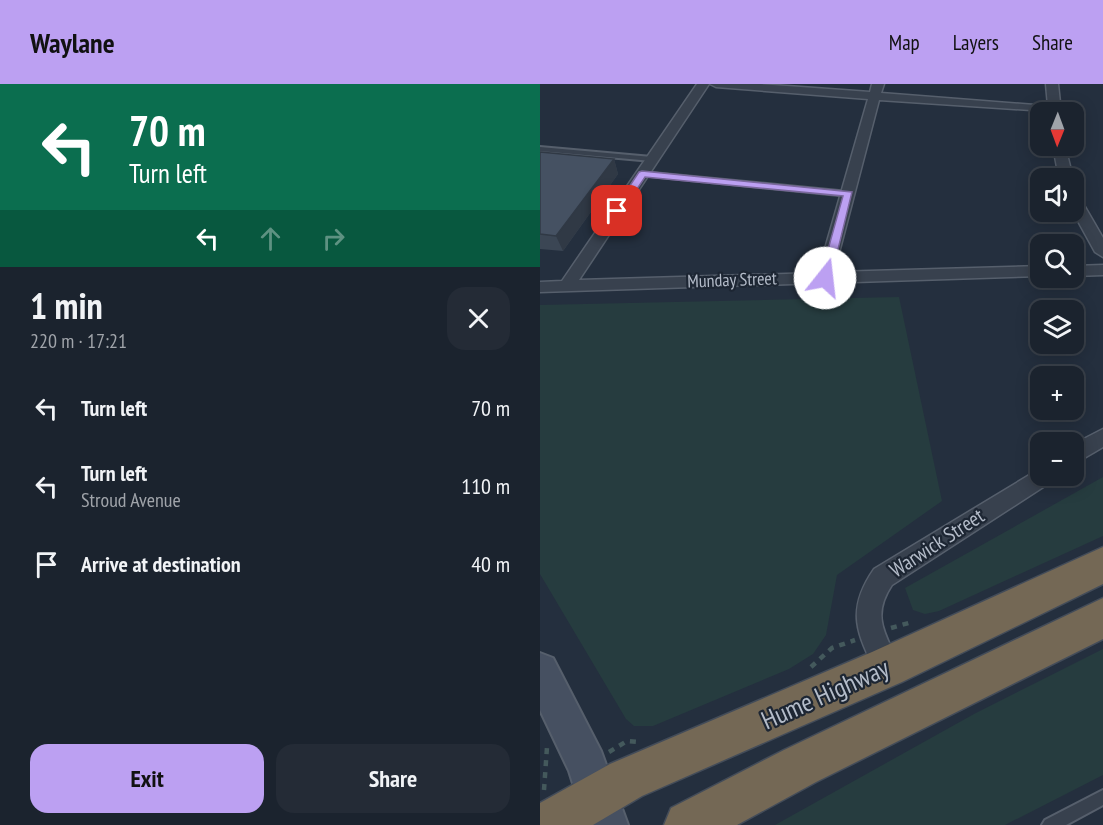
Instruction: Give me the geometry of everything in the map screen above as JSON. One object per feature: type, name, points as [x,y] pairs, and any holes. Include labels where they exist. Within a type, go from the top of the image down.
[{"type":"highway","name":"Hume Highway","points":[[546,808],[603,810],[887,667],[1103,565]]},
{"type":"highway","points":[[688,825],[800,766],[1103,618]]},
{"type":"main road","points":[[540,671],[587,765],[603,810]]},
{"type":"street","points":[[568,284],[703,84]]},
{"type":"street","points":[[716,84],[876,90],[1030,108]]},
{"type":"street","points":[[1052,84],[1054,102]]},
{"type":"street","points":[[825,278],[876,90]]},
{"type":"street","points":[[1084,218],[1103,252]]},
{"type":"street","points":[[1084,271],[1103,270]]},
{"type":"street","name":"Munday Street","points":[[540,285],[1030,272]]},
{"type":"street","points":[[1084,449],[1103,437]]},
{"type":"street","name":"Warwick Street","points":[[887,667],[872,635],[867,611],[869,599],[883,577],[1030,484]]},
{"type":"lane","points":[[540,149],[652,159]]},
{"type":"lane","points":[[642,174],[849,194]]},
{"type":"lane","points":[[1050,825],[1103,797]]},
{"type":"path","points":[[543,739],[547,746],[546,808]]},
{"type":"green space","points":[[899,297],[942,501],[837,575],[826,635],[813,654],[789,669],[653,726],[634,726],[626,719],[540,574],[540,305]]},
{"type":"green space","points":[[1103,477],[1103,536],[939,611],[925,614],[913,610],[905,588]]},
{"type":"green space","points":[[1103,649],[1103,775],[1005,825],[775,825],[974,714]]},
{"type":"building","points":[[540,152],[614,159],[556,236],[540,234]]},
{"type":"route","points":[[617,211],[642,174],[849,194],[825,278]]}]
